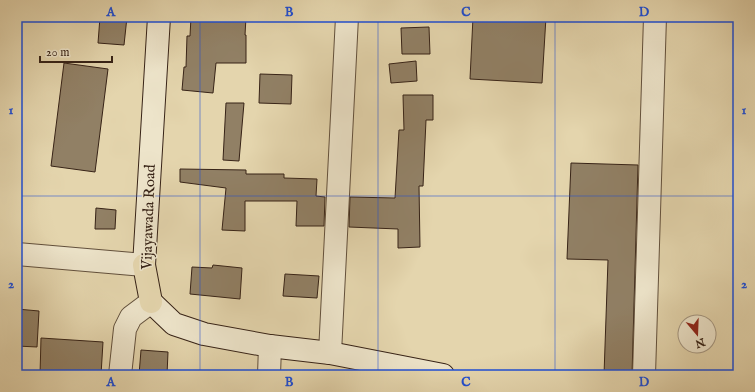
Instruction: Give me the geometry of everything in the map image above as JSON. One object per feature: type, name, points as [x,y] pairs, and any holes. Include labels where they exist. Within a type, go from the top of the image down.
[{"type":"main road","name":"Vijayawada Road","points":[[144,265],[151,302]]},
{"type":"street","name":"Vijayawada Road","points":[[144,265],[159,17]]},
{"type":"street","points":[[330,353],[347,17]]},
{"type":"street","points":[[644,375],[655,17]]},
{"type":"street","points":[[17,254],[144,265]]},
{"type":"street","points":[[120,375],[125,329],[131,317],[151,302],[174,324],[204,334],[270,346],[330,353],[443,375]]},
{"type":"street","points":[[269,375],[270,346]]},
{"type":"building","points":[[100,17],[127,17],[124,45],[98,43]]},
{"type":"building","points":[[191,17],[246,17],[246,63],[216,63],[213,93],[182,90],[184,67],[186,67],[187,36],[190,36]]},
{"type":"building","points":[[473,17],[546,17],[542,83],[470,79]]},
{"type":"building","points":[[429,27],[430,54],[402,54],[401,28]]},
{"type":"building","points":[[416,61],[417,81],[391,83],[389,64]]},
{"type":"building","points":[[64,63],[108,69],[95,172],[51,166]]},
{"type":"building","points":[[260,74],[292,75],[291,104],[259,103]]},
{"type":"building","points":[[403,95],[433,95],[433,120],[426,120],[423,186],[419,186],[420,247],[398,248],[398,229],[349,227],[350,197],[395,198],[399,130],[404,130]]},
{"type":"building","points":[[226,103],[244,103],[239,161],[223,160]]},
{"type":"building","points":[[571,163],[638,165],[632,375],[604,375],[608,260],[567,259]]},
{"type":"building","points":[[180,169],[246,170],[246,174],[284,174],[284,178],[317,179],[316,196],[325,197],[324,226],[296,226],[297,201],[245,201],[245,231],[222,230],[226,188],[180,182]]},
{"type":"building","points":[[96,208],[116,210],[115,229],[95,229]]},
{"type":"building","points":[[213,265],[242,268],[240,299],[190,294],[192,267],[212,268]]},
{"type":"building","points":[[285,274],[319,276],[317,298],[283,296]]},
{"type":"building","points":[[17,309],[39,311],[37,347],[17,346]]},
{"type":"building","points":[[41,338],[103,342],[101,375],[40,375]]},
{"type":"building","points":[[141,350],[168,352],[167,375],[139,375]]}]
